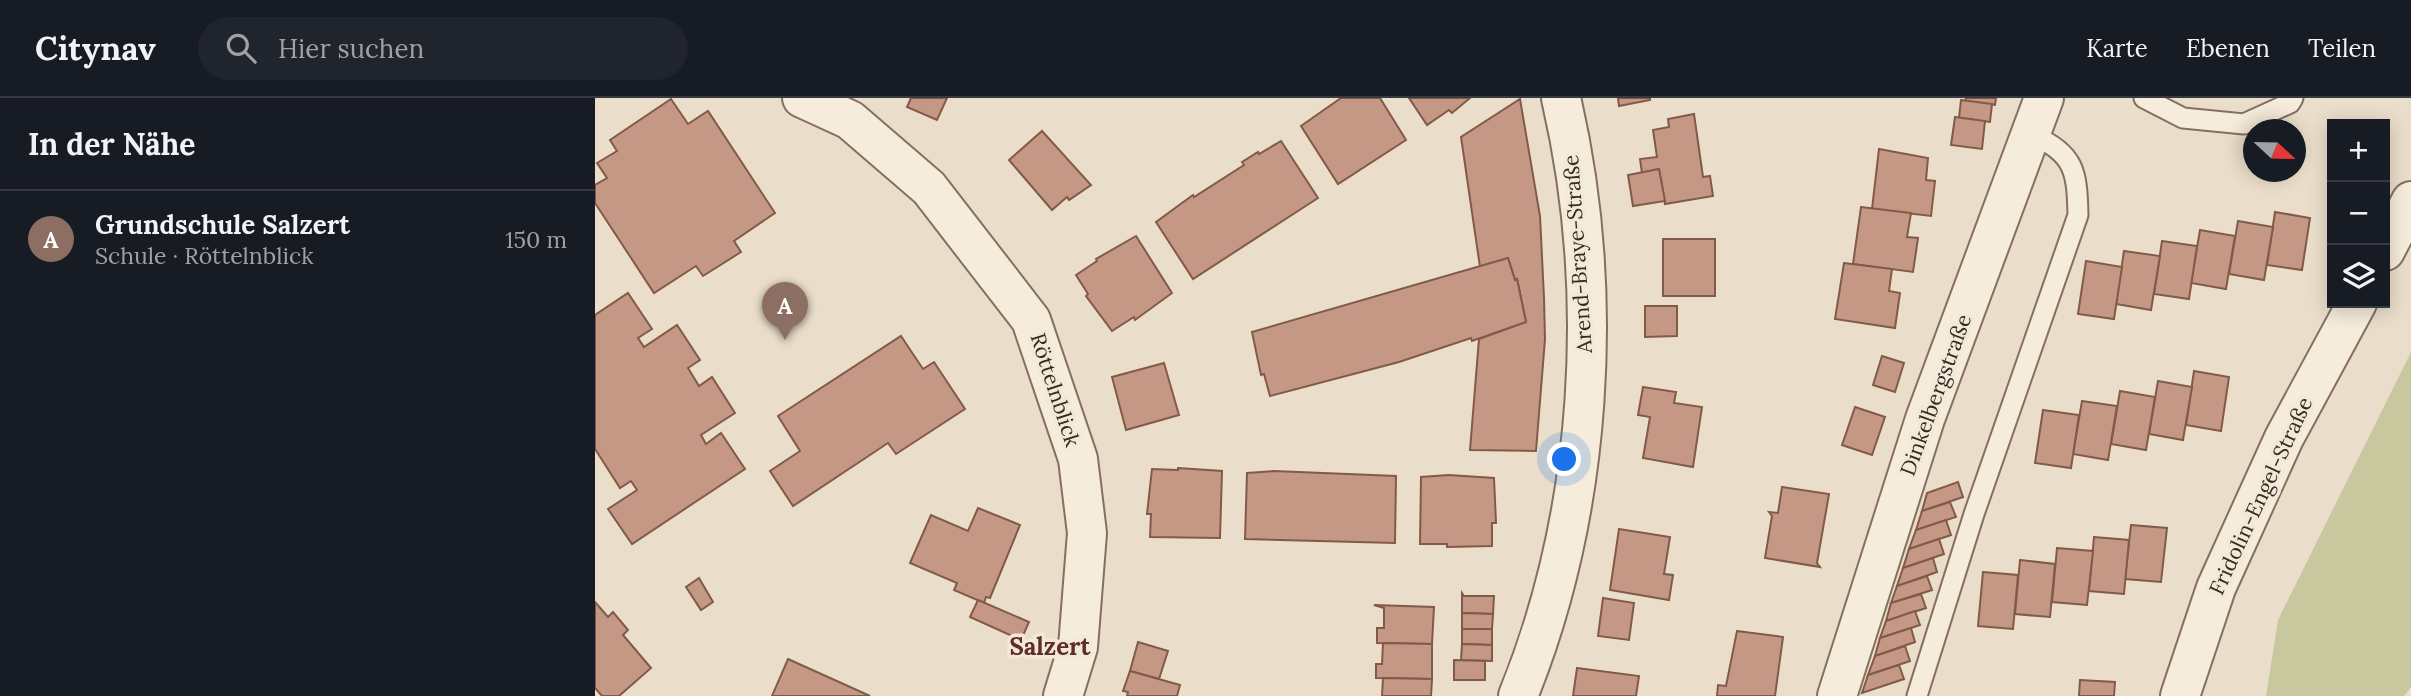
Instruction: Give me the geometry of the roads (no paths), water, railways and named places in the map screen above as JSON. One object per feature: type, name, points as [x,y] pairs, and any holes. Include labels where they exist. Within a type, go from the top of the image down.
[{"type":"street","name":"Röttelnblick","points":[[802,98],[850,120],[929,188],[1031,320],[1078,459],[1087,533],[1078,647],[1063,696]]},
{"type":"street","name":"Arend-Braye-Straße","points":[[1518,696],[1550,602],[1567,525],[1584,401],[1587,342],[1584,278],[1574,175],[1561,98]]},
{"type":"street","name":"Dinkelbergstraße","points":[[1837,696],[1925,419],[2044,98]]},
{"type":"street","points":[[2388,245],[2411,201]]},
{"type":"street","name":"Fridolin-Engel-Straße","points":[[2180,696],[2216,587],[2284,438],[2354,308]]},
{"type":"lane","points":[[2144,98],[2183,118],[2244,124],[2290,103],[2293,98]]},
{"type":"lane","points":[[1917,696],[1974,514],[2078,215],[2077,183],[2070,162],[2057,146],[2032,135]]},
{"type":"place","name":"Grundschule Salzert","points":[[785,340]]},
{"type":"district","name":"Salzert","points":[[1050,647]]}]
